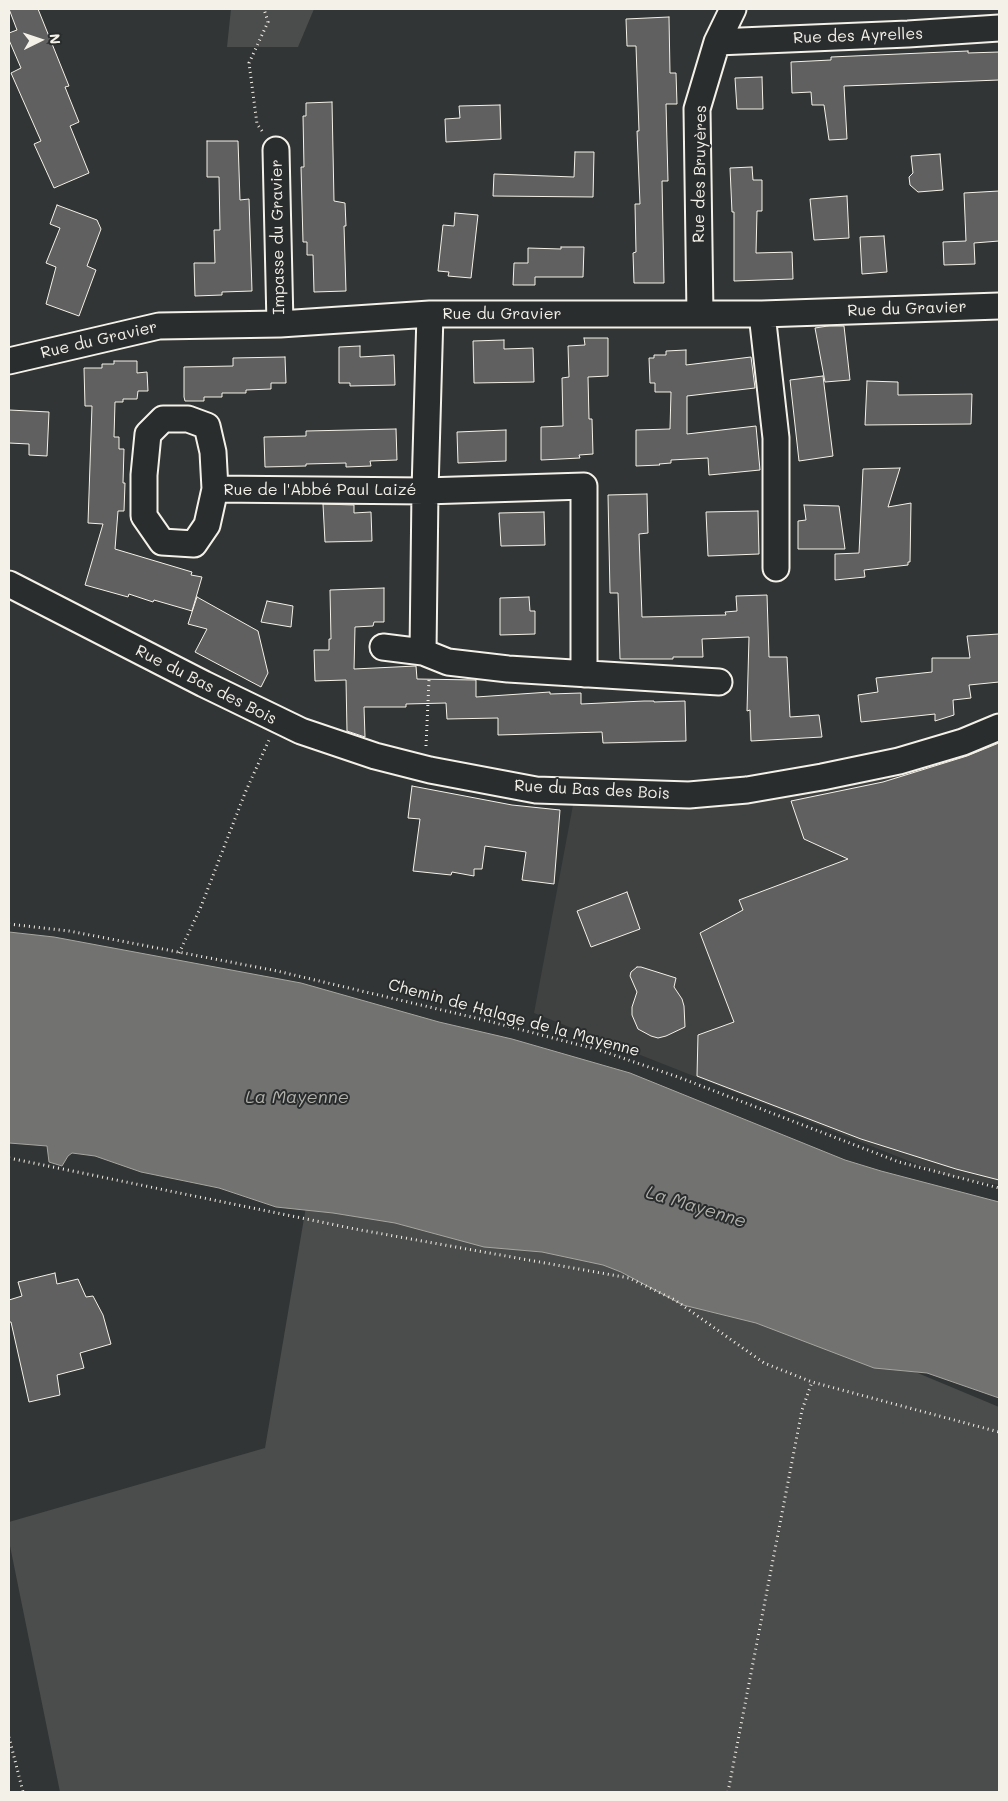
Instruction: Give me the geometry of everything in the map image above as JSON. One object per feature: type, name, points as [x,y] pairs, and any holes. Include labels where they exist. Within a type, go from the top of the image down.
[{"type":"street","name":"Rue des Bruyères","points":[[700,314],[697,109],[717,42],[733,9]]},
{"type":"street","name":"Rue des Ayrelles","points":[[717,42],[999,28]]},
{"type":"street","name":"Impasse du Gravier","points":[[276,150],[280,324]]},
{"type":"street","name":"Rue du Gravier","points":[[9,360],[159,326],[280,324],[430,314],[762,314],[999,306]]},
{"type":"street","name":"Rue de l'Abbé Paul Laizé","points":[[426,653],[425,491],[430,314]]},
{"type":"street","points":[[762,314],[776,438],[776,568]]},
{"type":"street","name":"Rue de l'Abbé Paul Laizé","points":[[163,419],[188,419],[207,426],[213,452],[215,489],[207,525],[194,544],[162,542],[144,516],[144,475],[148,434],[163,419]]},
{"type":"street","name":"Rue de l'Abbé Paul Laizé","points":[[215,489],[425,491],[584,486],[584,674]]},
{"type":"street","name":"Rue du Bas des Bois","points":[[9,584],[277,721],[301,731],[375,756],[425,769],[536,790],[690,795],[755,789],[899,762],[962,742],[999,727]]},
{"type":"street","points":[[383,646],[426,653],[448,662],[508,669],[719,682]]},
{"type":"path","points":[[264,9],[268,22],[248,63],[258,124],[276,150]]},
{"type":"path","points":[[425,769],[426,653]]},
{"type":"path","points":[[179,954],[200,909],[245,793],[277,721]]},
{"type":"path","name":"Chemin de Halage de la Mayenne","points":[[9,924],[69,931],[146,945],[179,954],[277,971],[480,1019],[599,1050],[678,1077],[899,1162],[999,1188]]},
{"type":"path","points":[[9,1158],[355,1229],[629,1278],[675,1300],[764,1363],[812,1382],[999,1432]]},
{"type":"path","points":[[728,1792],[802,1410],[812,1382]]},
{"type":"path","points":[[9,1737],[22,1792]]},
{"type":"shaded area","points":[[231,9],[314,9],[298,47],[227,47]]},
{"type":"shaded area","points":[[999,727],[999,1185],[947,1176],[534,1013],[573,805],[763,787]]},
{"type":"shaded area","points":[[309,1189],[645,1259],[999,1407],[999,1792],[60,1792],[9,1541],[9,1522],[265,1448]]},
{"type":"water","name":"La Mayenne","points":[[9,932],[54,937],[301,983],[439,1022],[512,1039],[630,1073],[845,1160],[999,1202],[999,1398],[927,1373],[874,1368],[756,1323],[683,1305],[621,1272],[603,1265],[542,1252],[484,1247],[395,1223],[333,1213],[276,1207],[219,1188],[141,1172],[95,1156],[72,1153],[62,1166],[49,1162],[47,1146],[9,1143]]},
{"type":"building","points":[[9,9],[38,9],[69,86],[65,87],[79,122],[70,126],[89,173],[54,188],[34,144],[41,141],[11,73],[21,68],[9,40],[9,33],[17,30]]},
{"type":"building","points":[[669,17],[670,73],[676,73],[677,104],[666,104],[668,181],[662,181],[664,283],[634,283],[633,253],[636,252],[635,204],[640,204],[637,131],[639,131],[636,46],[627,46],[626,19]]},
{"type":"building","points":[[968,51],[968,53],[999,52],[999,80],[844,86],[847,139],[829,140],[824,105],[812,105],[811,92],[792,93],[791,62],[831,60],[831,57]]},
{"type":"building","points":[[762,77],[763,109],[737,109],[735,78]]},
{"type":"building","points":[[332,102],[334,201],[345,203],[346,291],[314,292],[313,255],[307,255],[307,242],[303,242],[301,167],[304,167],[303,116],[306,116],[306,103]]},
{"type":"building","points":[[500,105],[501,139],[446,142],[445,119],[460,118],[459,106]]},
{"type":"building","points":[[207,141],[238,141],[240,200],[249,199],[252,291],[222,292],[222,295],[195,296],[194,263],[215,263],[214,230],[220,230],[219,177],[207,177]]},
{"type":"building","points":[[575,152],[594,152],[593,197],[493,196],[494,174],[574,177]]},
{"type":"building","points":[[940,154],[943,190],[918,192],[910,185],[909,177],[913,173],[911,156]]},
{"type":"building","points":[[752,167],[753,180],[762,180],[762,211],[757,211],[756,253],[792,252],[793,279],[734,281],[734,212],[732,212],[730,168]]},
{"type":"building","points":[[999,191],[999,241],[974,243],[975,264],[944,265],[943,242],[966,241],[964,193]]},
{"type":"building","points":[[847,196],[849,238],[814,240],[810,199]]},
{"type":"building","points":[[57,205],[97,220],[101,229],[87,266],[96,270],[79,316],[46,304],[56,267],[46,263],[60,228],[50,224]]},
{"type":"building","points":[[455,213],[478,215],[471,278],[448,276],[449,272],[438,271],[443,225],[454,226]]},
{"type":"building","points":[[884,236],[887,272],[862,274],[860,237]]},
{"type":"building","points":[[561,247],[584,247],[583,277],[535,277],[535,285],[513,285],[514,263],[528,263],[528,248],[561,249]]},
{"type":"building","points":[[844,326],[850,380],[825,382],[815,328]]},
{"type":"building","points":[[584,338],[608,338],[608,376],[588,377],[589,419],[592,419],[593,454],[579,455],[580,458],[541,460],[541,427],[563,426],[562,378],[569,377],[568,346],[585,345]]},
{"type":"building","points":[[504,340],[504,349],[533,348],[534,382],[474,383],[473,341]]},
{"type":"building","points":[[360,346],[360,357],[394,355],[395,385],[350,386],[350,383],[339,383],[339,347]]},
{"type":"building","points":[[686,350],[686,365],[751,357],[755,388],[687,396],[687,434],[756,426],[760,470],[709,475],[708,458],[671,460],[671,463],[660,465],[636,466],[636,430],[670,429],[671,392],[655,392],[655,383],[650,383],[649,358],[654,358],[654,355],[666,355],[666,351]]},
{"type":"building","points":[[285,357],[286,383],[271,383],[271,389],[246,390],[246,393],[222,393],[222,397],[204,397],[204,401],[185,401],[184,367],[233,366],[233,358]]},
{"type":"building","points":[[114,361],[137,361],[137,373],[147,372],[148,391],[138,391],[137,399],[123,399],[123,402],[115,402],[114,437],[119,437],[119,449],[124,449],[123,483],[125,483],[124,511],[118,511],[115,549],[192,572],[191,575],[202,577],[192,611],[154,600],[153,602],[129,594],[128,597],[85,585],[103,524],[88,523],[92,406],[85,406],[84,368],[102,368],[102,364],[114,364]]},
{"type":"building","points":[[823,376],[833,456],[799,461],[790,380]]},
{"type":"building","points":[[867,381],[898,382],[898,395],[972,394],[971,424],[865,425]]},
{"type":"building","points":[[9,410],[49,412],[47,456],[29,455],[29,444],[9,443]]},
{"type":"building","points":[[396,429],[397,460],[370,461],[371,466],[346,467],[346,463],[265,467],[264,437],[306,436],[306,431]]},
{"type":"building","points":[[506,430],[506,461],[458,463],[457,432]]},
{"type":"building","points":[[900,468],[888,507],[911,503],[910,562],[908,562],[908,565],[864,570],[865,577],[835,580],[835,554],[859,553],[863,469]]},
{"type":"building","points":[[647,494],[648,533],[639,534],[642,617],[726,615],[725,612],[737,611],[736,596],[767,595],[769,657],[787,657],[790,717],[819,715],[822,737],[751,741],[750,710],[747,711],[749,637],[702,639],[703,657],[620,659],[618,593],[610,593],[608,495]]},
{"type":"building","points":[[323,504],[354,505],[354,513],[371,512],[372,541],[325,542]]},
{"type":"building","points":[[804,505],[839,506],[845,549],[798,549],[798,521],[806,520]]},
{"type":"building","points":[[758,511],[759,554],[708,556],[706,512]]},
{"type":"building","points":[[544,512],[545,545],[501,546],[499,513]]},
{"type":"building","points":[[384,588],[384,622],[374,622],[373,626],[355,627],[354,669],[416,666],[417,679],[476,680],[476,697],[550,692],[550,694],[581,693],[581,704],[685,701],[686,741],[603,743],[602,732],[498,735],[498,718],[447,719],[446,703],[406,704],[406,707],[364,707],[365,737],[347,731],[346,680],[315,681],[314,650],[329,650],[329,639],[331,639],[330,590]]},
{"type":"building","points":[[197,597],[258,631],[268,673],[261,687],[195,652],[207,629],[188,624]]},
{"type":"building","points":[[529,597],[530,611],[535,611],[535,634],[500,635],[500,598]]},
{"type":"building","points":[[267,601],[293,606],[291,627],[261,622]]},
{"type":"building","points":[[999,634],[999,682],[969,685],[971,698],[953,700],[954,715],[935,721],[935,714],[861,722],[858,695],[878,692],[876,678],[932,672],[932,658],[970,658],[967,636]]},
{"type":"building","points":[[999,743],[999,1180],[956,1169],[861,1139],[697,1076],[698,1035],[734,1022],[700,933],[743,910],[739,900],[848,859],[804,839],[791,801],[883,782],[967,756]]},
{"type":"building","points":[[412,786],[512,805],[560,810],[554,884],[522,880],[526,852],[485,846],[482,869],[474,869],[474,876],[452,872],[451,875],[413,871],[420,819],[408,818]]},
{"type":"building","points":[[627,892],[640,929],[591,947],[577,911]]},
{"type":"building","points":[[637,967],[676,978],[674,987],[684,1006],[685,1027],[658,1038],[638,1029],[632,1015],[632,1007],[637,992],[630,976],[631,972]]},
{"type":"building","points":[[55,1273],[57,1284],[78,1279],[86,1297],[93,1296],[103,1315],[111,1344],[80,1353],[84,1368],[57,1375],[60,1395],[29,1402],[11,1322],[9,1322],[9,1300],[22,1296],[18,1282]]}]
